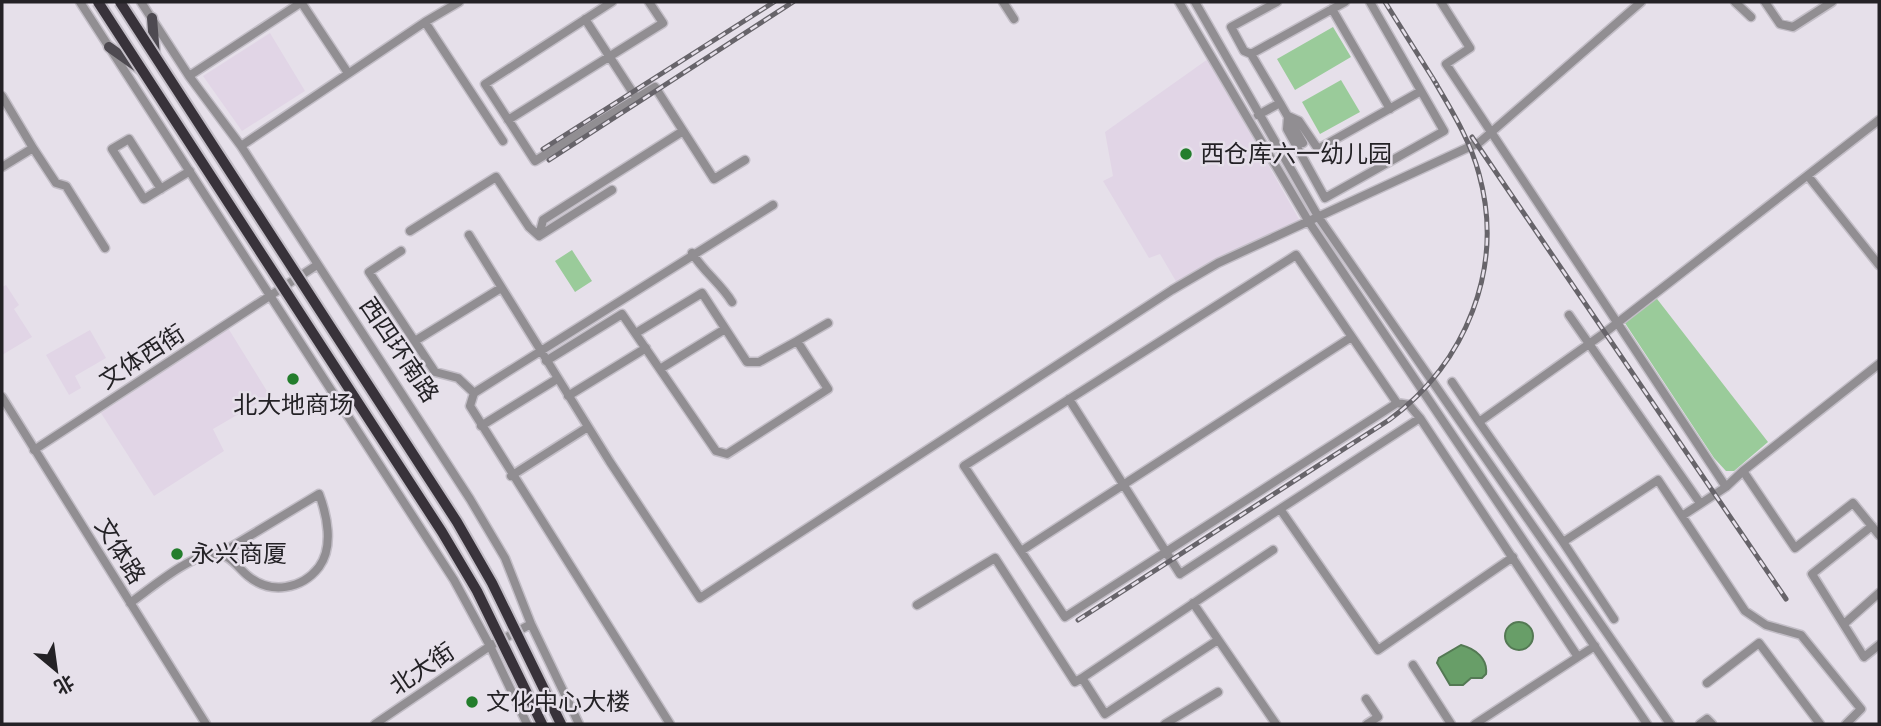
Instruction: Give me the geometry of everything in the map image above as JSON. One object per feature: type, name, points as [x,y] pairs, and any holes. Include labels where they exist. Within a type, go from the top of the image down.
[{"type":"highway","points":[[98,2],[456,556]]},
{"type":"highway","name":"西四环南路","points":[[120,2],[451,512]]},
{"type":"highway","name":"西四环南路","points":[[475,553],[561,724]]},
{"type":"highway","points":[[470,579],[541,724]]},
{"type":"main road","name":"西四环南路","points":[[152,19],[154,56],[438,491]]},
{"type":"main road","points":[[109,47],[138,66],[442,532]]},
{"type":"main road","name":"西四环南路","points":[[451,512],[517,631],[561,724]]},
{"type":"main road","points":[[456,556],[470,579],[541,724]]},
{"type":"street","points":[[80,2],[454,580],[490,646],[527,724]]},
{"type":"street","name":"西四环南路","points":[[141,2],[189,76],[241,146],[477,510],[505,558],[531,624],[579,724]]},
{"type":"street","points":[[189,76],[302,2],[348,73]]},
{"type":"street","points":[[241,146],[459,2]]},
{"type":"street","points":[[612,2],[485,84],[535,161],[655,87],[714,179],[746,160]]},
{"type":"street","points":[[508,120],[663,23],[649,2]]},
{"type":"street","points":[[1003,2],[1014,19]]},
{"type":"street","points":[[1179,2],[1309,222],[1425,390],[1647,724]]},
{"type":"street","points":[[1195,2],[1319,218],[1670,724]]},
{"type":"street","points":[[1278,2],[1231,27],[1244,51],[1251,54],[1303,143]]},
{"type":"street","points":[[1251,54],[1345,2]]},
{"type":"street","points":[[1288,116],[1287,129],[1325,198],[1444,131],[1370,2]]},
{"type":"street","points":[[1441,2],[1470,48],[1446,64],[1726,486]]},
{"type":"street","points":[[468,235],[568,396],[701,598],[1172,290],[1218,263],[1319,218],[1492,134],[1641,2]]},
{"type":"street","points":[[1735,2],[1751,17]]},
{"type":"street","points":[[1765,2],[1780,24],[1793,27],[1801,25],[1832,2]]},
{"type":"street","points":[[1332,9],[1390,109]]},
{"type":"street","points":[[585,19],[637,99]]},
{"type":"street","points":[[425,23],[503,141]]},
{"type":"street","points":[[1288,116],[1299,121],[1318,149],[1421,91]]},
{"type":"street","points":[[2,96],[56,183],[66,186],[105,248]]},
{"type":"street","points":[[1249,120],[1280,103]]},
{"type":"street","points":[[1479,422],[1590,344],[1879,120]]},
{"type":"street","points":[[539,236],[543,220],[683,131]]},
{"type":"street","points":[[161,189],[129,139],[112,149],[144,199],[190,172]]},
{"type":"street","points":[[2,167],[33,148]]},
{"type":"street","points":[[1808,176],[1879,265]]},
{"type":"street","points":[[410,231],[496,177],[529,227],[539,236]]},
{"type":"street","points":[[539,236],[612,190]]},
{"type":"street","points":[[670,724],[511,476],[470,406],[474,393],[692,253],[773,205]]},
{"type":"street","points":[[401,251],[369,272],[435,372],[458,378],[474,393]]},
{"type":"street","points":[[692,253],[706,275],[723,288],[732,302]]},
{"type":"street","points":[[1397,403],[1350,338],[1296,255],[964,466],[1065,617],[1397,403],[1409,405],[1578,657]]},
{"type":"street","name":"文体西街","points":[[34,450],[317,265]]},
{"type":"street","points":[[415,341],[501,288]]},
{"type":"street","points":[[636,333],[702,293],[747,362],[753,363],[828,323]]},
{"type":"street","points":[[546,361],[622,314],[716,451],[727,454],[828,389],[797,341]]},
{"type":"street","points":[[1569,314],[1700,503]]},
{"type":"street","points":[[660,369],[725,329]]},
{"type":"street","points":[[1021,551],[1350,338]]},
{"type":"street","points":[[568,396],[646,348]]},
{"type":"street","points":[[1682,516],[1726,486],[1879,364]]},
{"type":"street","points":[[481,426],[558,379]]},
{"type":"street","points":[[1452,383],[1614,619]]},
{"type":"street","name":"文体路","points":[[2,397],[206,724]]},
{"type":"street","points":[[1069,399],[1180,574],[1420,418]]},
{"type":"street","points":[[511,476],[588,427]]},
{"type":"street","points":[[1742,471],[1795,548],[1853,503],[1879,535]]},
{"type":"street","points":[[1563,542],[1658,480],[1745,611],[1766,625],[1801,635],[1861,709],[1846,724]]},
{"type":"street","points":[[130,603],[200,556],[218,555],[231,558],[248,576],[266,585],[294,586],[310,578],[322,562],[327,546],[327,521],[320,494],[218,555]]},
{"type":"street","points":[[1280,509],[1378,650],[1513,557]]},
{"type":"street","points":[[1872,526],[1812,573],[1864,657],[1879,645]]},
{"type":"street","points":[[917,605],[995,558],[1075,682],[1273,550]]},
{"type":"street","points":[[1844,624],[1879,593]]},
{"type":"street","points":[[1194,603],[1276,724]]},
{"type":"street","name":"北大街","points":[[375,724],[500,639],[531,624]]},
{"type":"street","points":[[1082,678],[1105,714],[1218,640]]},
{"type":"street","points":[[1707,682],[1759,643],[1820,724]]},
{"type":"street","points":[[1475,724],[1595,646]]},
{"type":"street","points":[[1413,665],[1451,724]]},
{"type":"street","points":[[1165,724],[1218,692]]},
{"type":"street","points":[[1366,699],[1378,717],[1367,724]]},
{"type":"street","points":[[1700,724],[1707,719],[1712,724]]},
{"type":"shaded area","points":[[1333,27],[1351,57],[1295,90],[1277,59]]},
{"type":"shaded area","points":[[270,33],[305,91],[242,131],[203,76]]},
{"type":"shaded area","name":"西仓库六一幼儿园","points":[[1208,59],[1300,221],[1177,283],[1160,254],[1149,258],[1103,181],[1113,176],[1105,132]]},
{"type":"shaded area","points":[[1341,80],[1360,112],[1320,134],[1302,102]]},
{"type":"shaded area","points":[[572,250],[592,281],[575,292],[555,261]]},
{"type":"shaded area","points":[[6,285],[19,305],[14,309],[32,337],[2,355],[2,287]]},
{"type":"shaded area","points":[[1654,295],[1768,442],[1734,471],[1726,471],[1714,458],[1623,320]]},
{"type":"shaded area","points":[[228,328],[270,396],[213,429],[224,451],[154,496],[101,413]]},
{"type":"shaded area","points":[[90,330],[106,358],[75,376],[81,388],[69,395],[46,355]]},
{"type":"shaded area","points":[[1519,622],[1529,626],[1533,636],[1529,646],[1519,650],[1509,646],[1505,636],[1509,626]]},
{"type":"shaded area","points":[[1461,645],[1480,655],[1486,674],[1482,678],[1471,678],[1463,685],[1450,685],[1437,663],[1439,658]]},
{"type":"railway","points":[[543,149],[774,2]]},
{"type":"railway","points":[[549,160],[793,2]]},
{"type":"railway","points":[[1385,2],[1437,85]]},
{"type":"railway","points":[[1078,620],[1389,420],[1416,397],[1439,371],[1458,342],[1473,311],[1482,278],[1487,244],[1486,209],[1479,174],[1470,148],[1432,77]]},
{"type":"railway","points":[[1472,137],[1786,599]]},
{"type":"place","name":"西仓库六一幼儿园","points":[[1186,154]]},
{"type":"place","name":"北大地商场","points":[[293,379]]},
{"type":"place","name":"永兴商厦","points":[[177,554]]},
{"type":"place","name":"文化中心大楼","points":[[472,702]]}]
